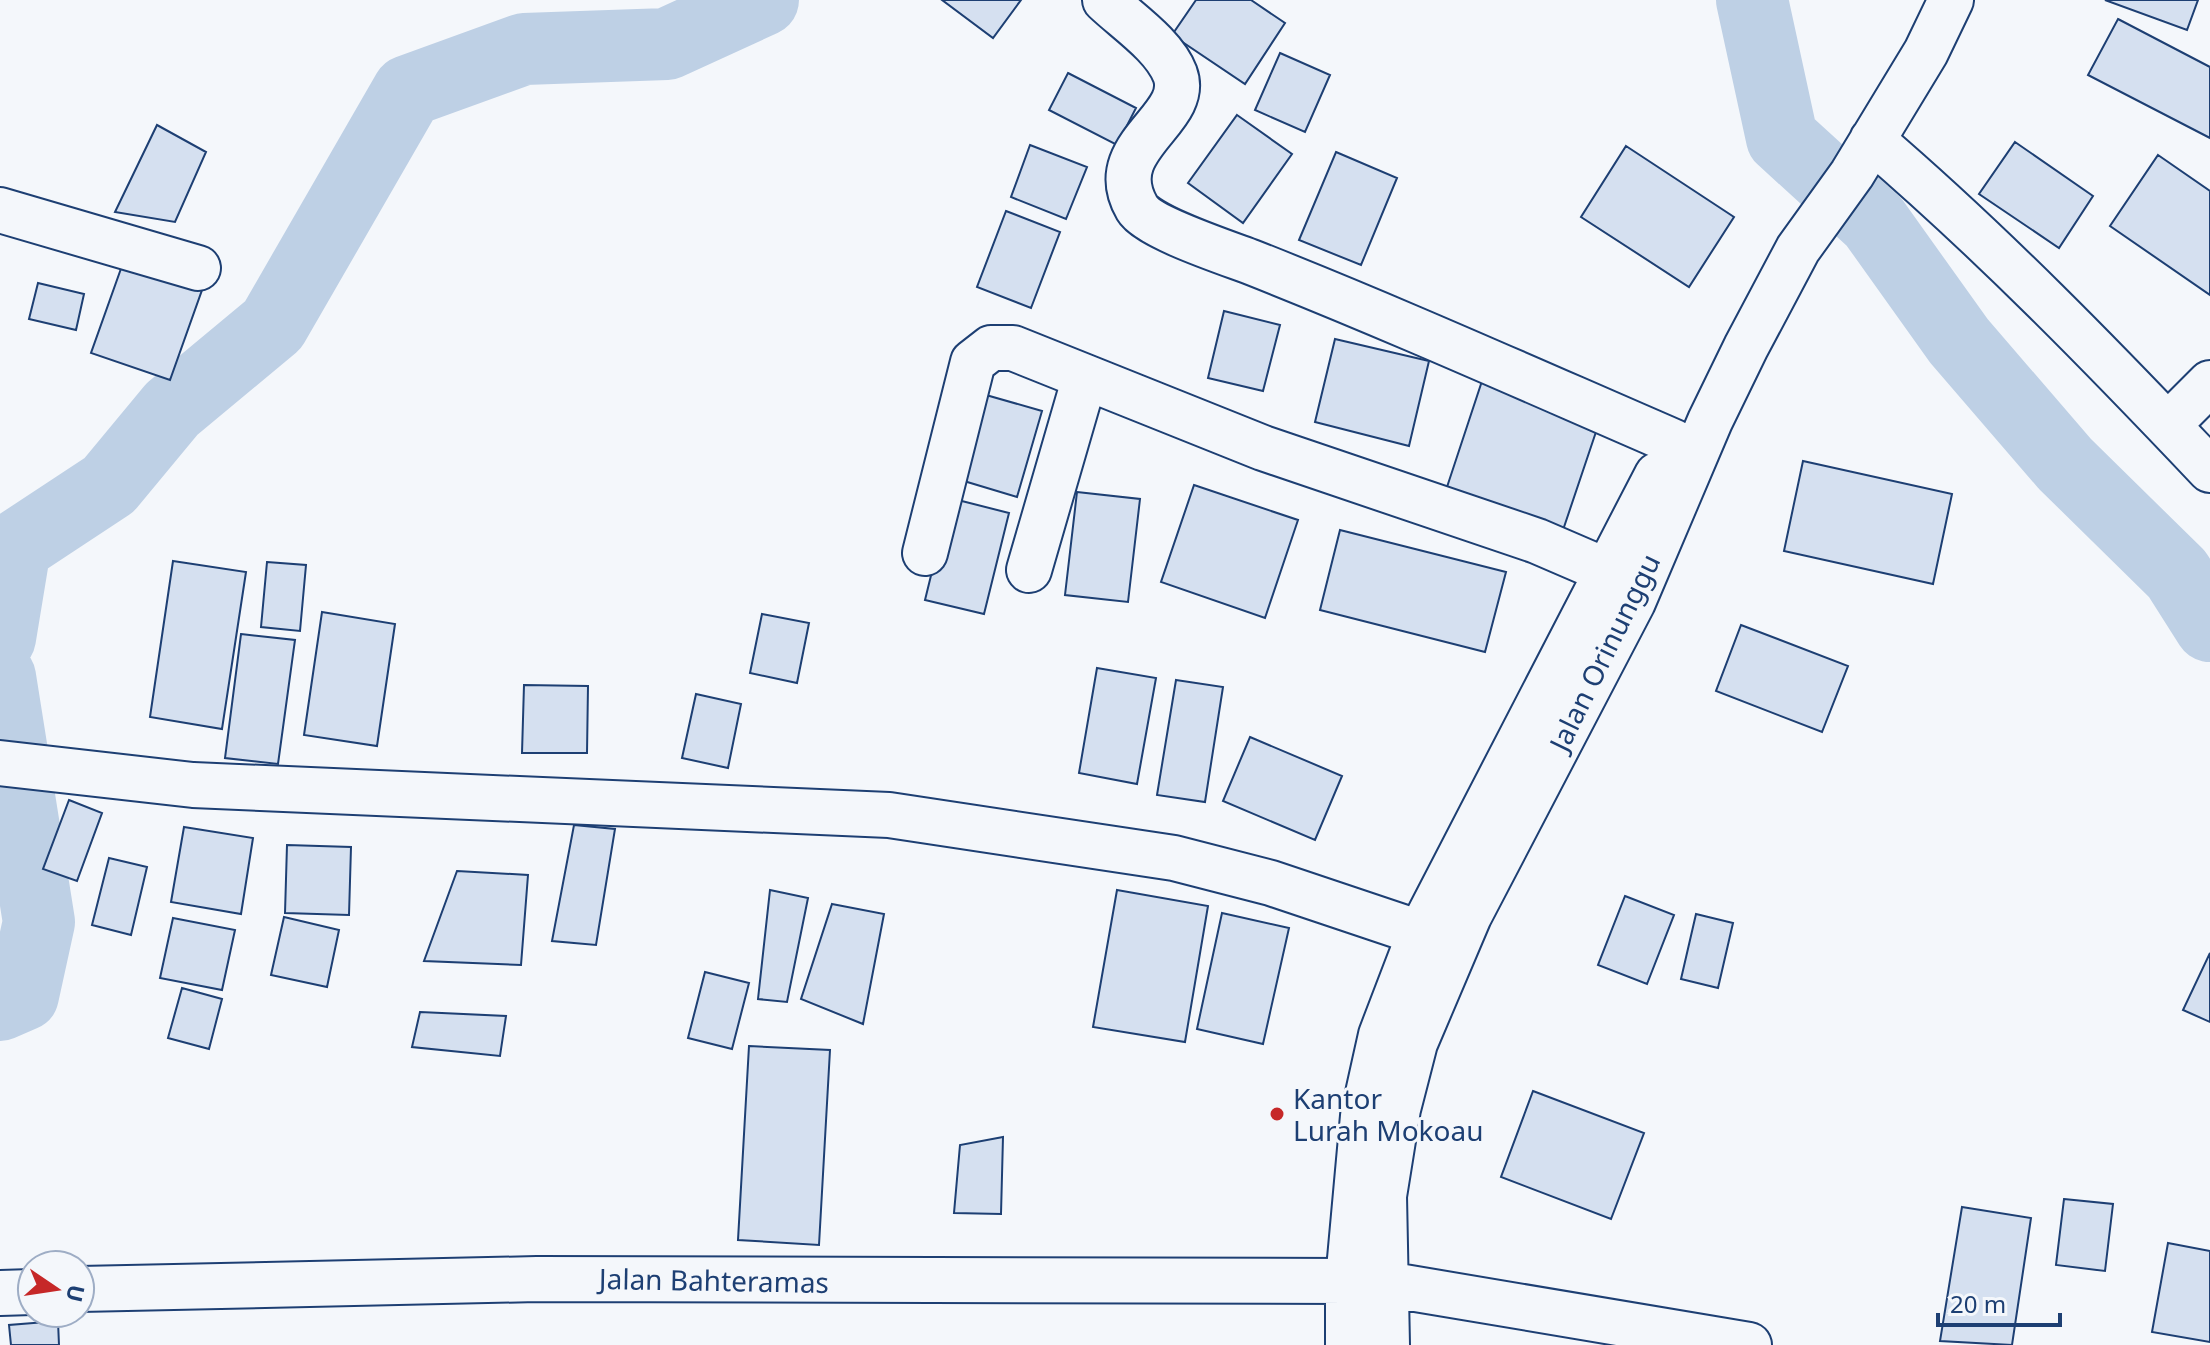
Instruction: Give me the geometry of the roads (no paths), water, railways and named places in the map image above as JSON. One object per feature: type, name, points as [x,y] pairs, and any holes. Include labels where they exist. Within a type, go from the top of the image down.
[{"type":"street","points":[[1105,0],[1162,53],[1174,72],[1177,86],[1168,108],[1135,152],[1126,183],[1139,212],[1171,231],[1345,299],[1674,442]]},
{"type":"street","name":"Jalan Orinunggu","points":[[1853,155],[1918,0]]},
{"type":"street","name":"Jalan Orinunggu","points":[[1387,1345],[1367,1282],[1363,1116],[1381,1035],[1420,933],[1609,572],[1727,336],[1926,52],[1951,0]]},
{"type":"street","points":[[1853,155],[1932,191],[2081,334],[2210,470]]},
{"type":"street","points":[[0,210],[198,268]]},
{"type":"street","name":"Jalan Orinunggu","points":[[1348,1345],[1367,1282],[1398,1109],[1415,1043],[1469,916],[1633,602],[1791,242]]},
{"type":"street","points":[[925,553],[973,362],[991,348],[1013,348],[1263,448],[1537,541],[1609,572]]},
{"type":"street","points":[[1029,570],[1085,377]]},
{"type":"street","points":[[2168,425],[2210,383]]},
{"type":"street","points":[[12,763],[193,785],[889,815],[1174,858],[1271,883],[1420,933]]},
{"type":"street","name":"Jalan Bahteramas","points":[[96,1289],[537,1279],[1367,1282],[1749,1345]]},
{"type":"waterway","points":[[0,638],[15,547],[109,485],[172,409],[273,325],[408,91],[524,49],[667,44],[763,0]]},
{"type":"waterway","points":[[1752,0],[1782,138],[1874,222],[1959,341],[2065,464],[2177,574],[2210,626]]},
{"type":"waterway","points":[[0,677],[39,922],[23,995],[0,1005]]},
{"type":"place","name":"Kantor Lurah Mokoau","points":[[1277,1114]]}]
